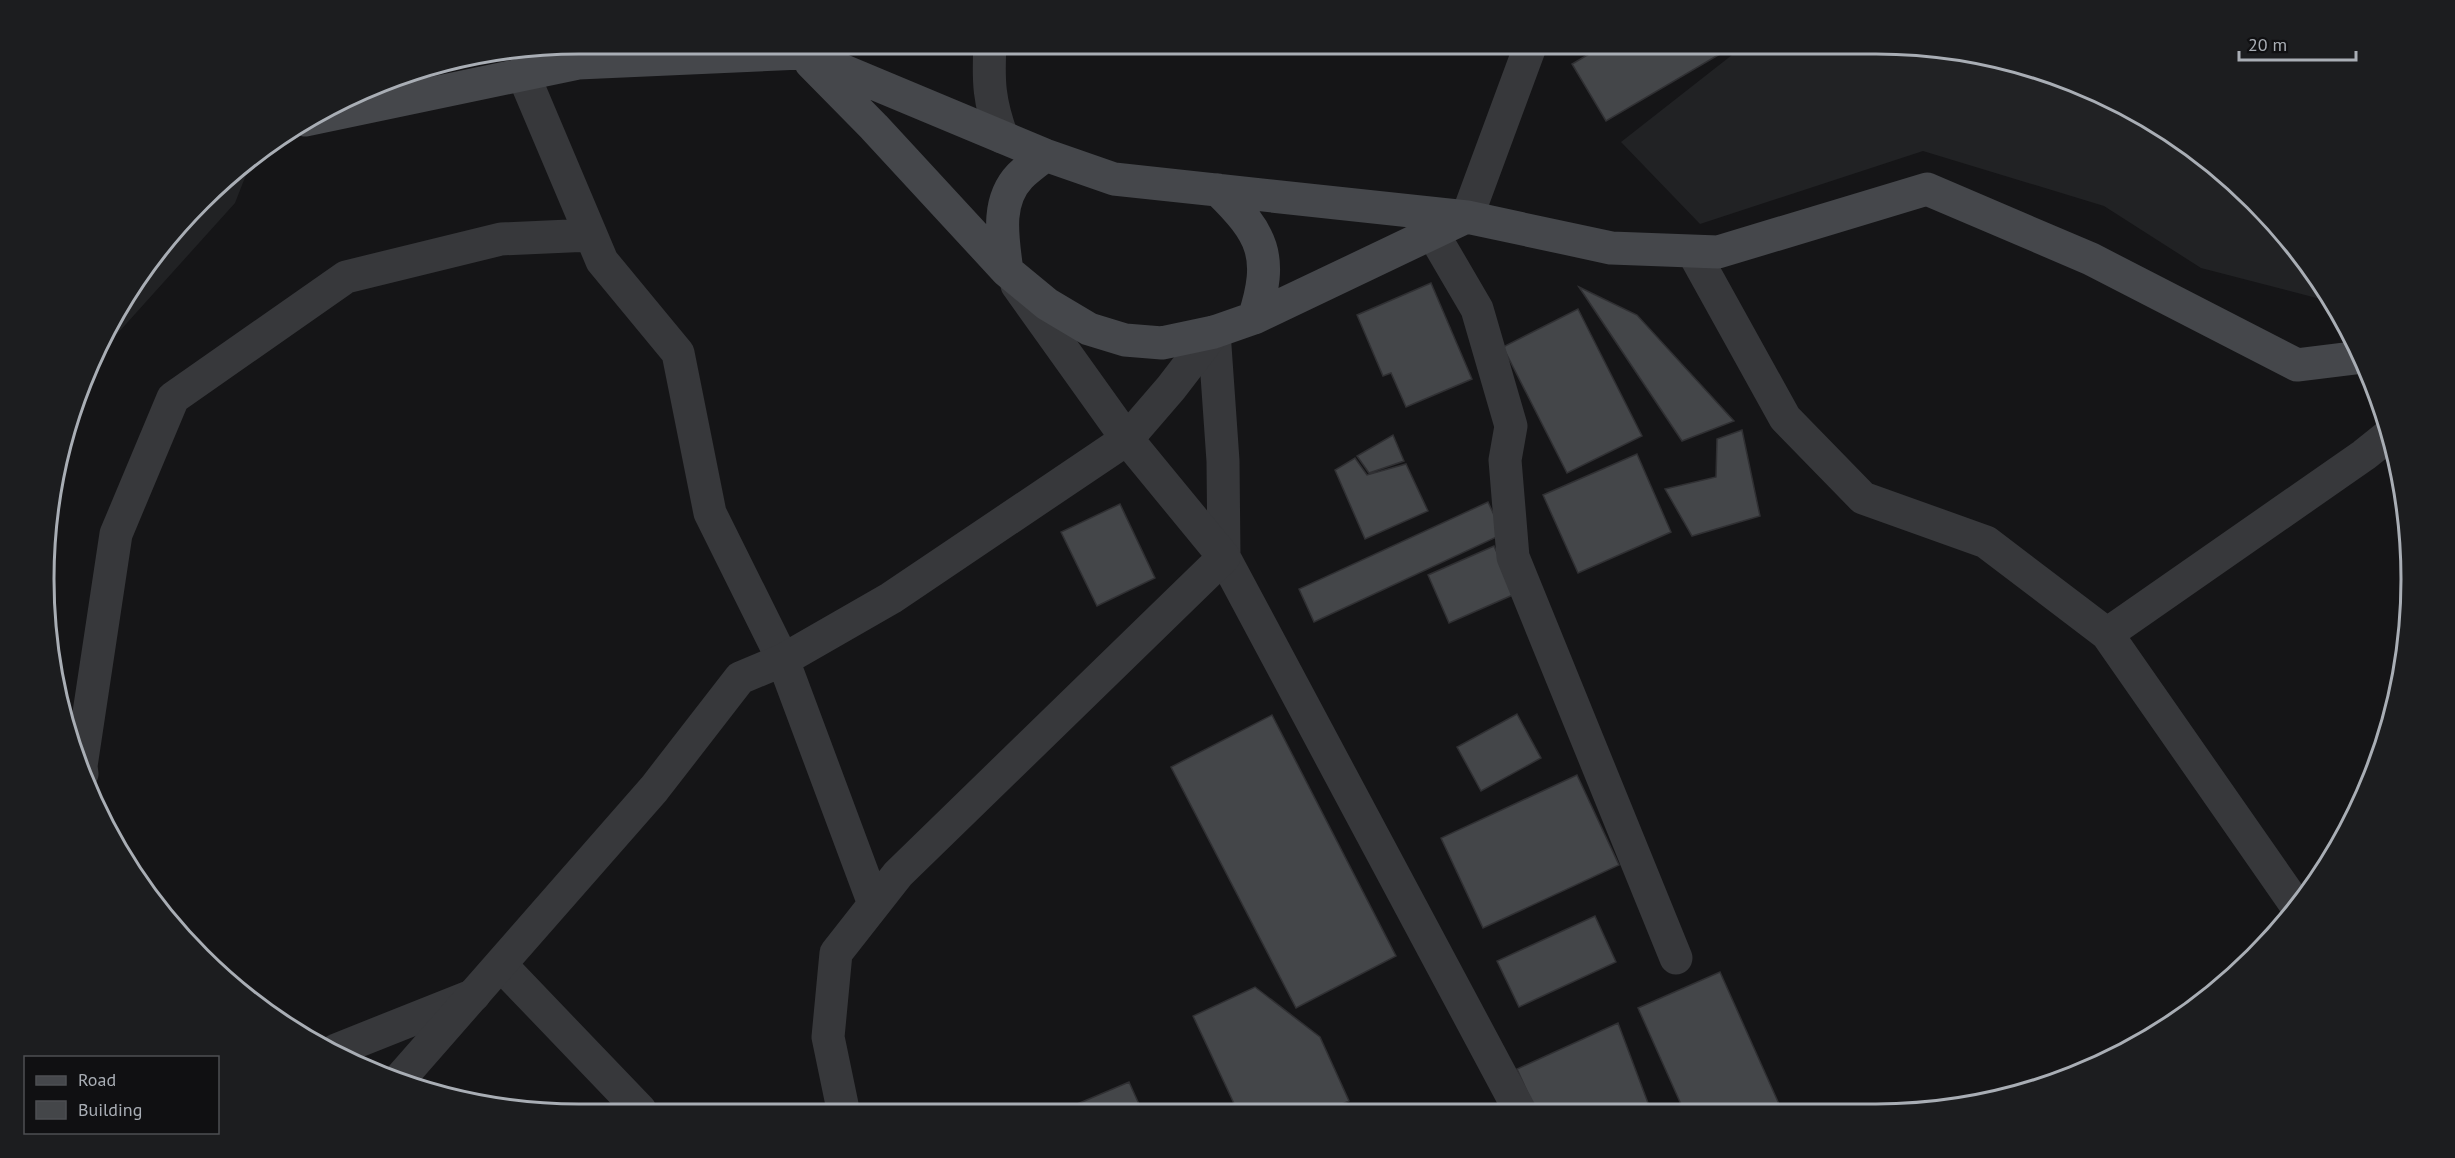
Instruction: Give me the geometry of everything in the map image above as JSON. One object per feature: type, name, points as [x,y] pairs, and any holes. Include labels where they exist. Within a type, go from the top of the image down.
[{"type":"main road","points":[[337,113],[578,63],[706,54]]},
{"type":"main road","points":[[812,54],[890,144],[1007,271],[1047,304],[1089,329],[1116,338],[1162,343],[1214,332],[1254,318],[1467,217]]},
{"type":"main road","points":[[821,54],[1002,137],[1114,179],[1467,217],[1611,248],[1718,252],[1927,189],[2091,259],[2296,364],[2352,358]]},
{"type":"main road","points":[[1007,271],[1001,228],[1005,202],[1018,178],[1045,155]]},
{"type":"main road","points":[[1218,190],[1246,219],[1260,247],[1264,265],[1263,289],[1254,318]]},
{"type":"street","points":[[989,54],[988,73],[991,107],[1002,137]]},
{"type":"street","points":[[1467,217],[1527,54]]},
{"type":"street","points":[[524,74],[602,261],[678,353],[710,513],[783,660],[874,904]]},
{"type":"street","points":[[1432,232],[1477,309],[1511,426],[1505,460],[1513,557],[1676,958]]},
{"type":"street","points":[[83,751],[116,534],[173,398],[346,277],[501,239],[591,235]]},
{"type":"street","points":[[1693,252],[1785,418],[1863,498],[1986,542],[2107,634],[2292,900]]},
{"type":"street","points":[[1007,271],[1127,439],[1224,557],[1516,1104]]},
{"type":"street","points":[[404,1074],[654,789],[740,678],[783,660],[891,598],[1127,439],[1172,388],[1214,332]]},
{"type":"street","points":[[842,1104],[828,1037],[836,953],[898,874],[1224,557],[1223,461],[1214,332]]},
{"type":"street","points":[[2107,634],[2382,440]]},
{"type":"street","points":[[501,965],[634,1104]]},
{"type":"street","points":[[342,1048],[474,995]]},
{"type":"shaded area","points":[[1733,54],[1910,55],[1978,64],[2045,82],[2077,94],[2139,124],[2168,142],[2196,162],[2247,208],[2293,259],[2320,299],[2201,268],[2104,206],[1923,151],[1700,224],[1621,142]]},
{"type":"shaded area","points":[[247,172],[235,203],[112,340],[142,287],[162,259],[208,208]]},
{"type":"building","points":[[1589,54],[1720,54],[1606,121],[1572,64]]},
{"type":"building","points":[[1431,283],[1472,379],[1406,407],[1391,373],[1383,376],[1357,315]]},
{"type":"building","points":[[1579,287],[1637,315],[1734,421],[1682,441]]},
{"type":"building","points":[[1578,309],[1642,436],[1567,473],[1503,347]]},
{"type":"building","points":[[1742,430],[1760,516],[1692,536],[1665,489],[1716,477],[1717,439]]},
{"type":"building","points":[[1393,435],[1404,461],[1369,473],[1357,456]]},
{"type":"building","points":[[1637,454],[1671,532],[1578,573],[1543,495]]},
{"type":"building","points":[[1355,458],[1367,475],[1406,464],[1428,511],[1365,539],[1335,470]]},
{"type":"building","points":[[1488,502],[1503,534],[1314,622],[1299,589]]},
{"type":"building","points":[[1120,504],[1155,578],[1097,606],[1061,532]]},
{"type":"building","points":[[1494,546],[1515,594],[1449,623],[1428,575]]},
{"type":"building","points":[[1517,714],[1541,758],[1481,791],[1457,747]]},
{"type":"building","points":[[1272,715],[1396,956],[1296,1008],[1171,767]]},
{"type":"building","points":[[1577,775],[1619,865],[1483,928],[1441,838]]},
{"type":"building","points":[[1595,916],[1616,962],[1519,1007],[1497,961]]},
{"type":"building","points":[[1720,972],[1779,1104],[1681,1104],[1638,1008]]},
{"type":"building","points":[[1255,987],[1320,1037],[1349,1101],[1342,1104],[1234,1104],[1193,1016]]},
{"type":"building","points":[[1618,1023],[1648,1104],[1533,1104],[1517,1069]]},
{"type":"building","points":[[1129,1082],[1139,1104],[1077,1104]]}]
